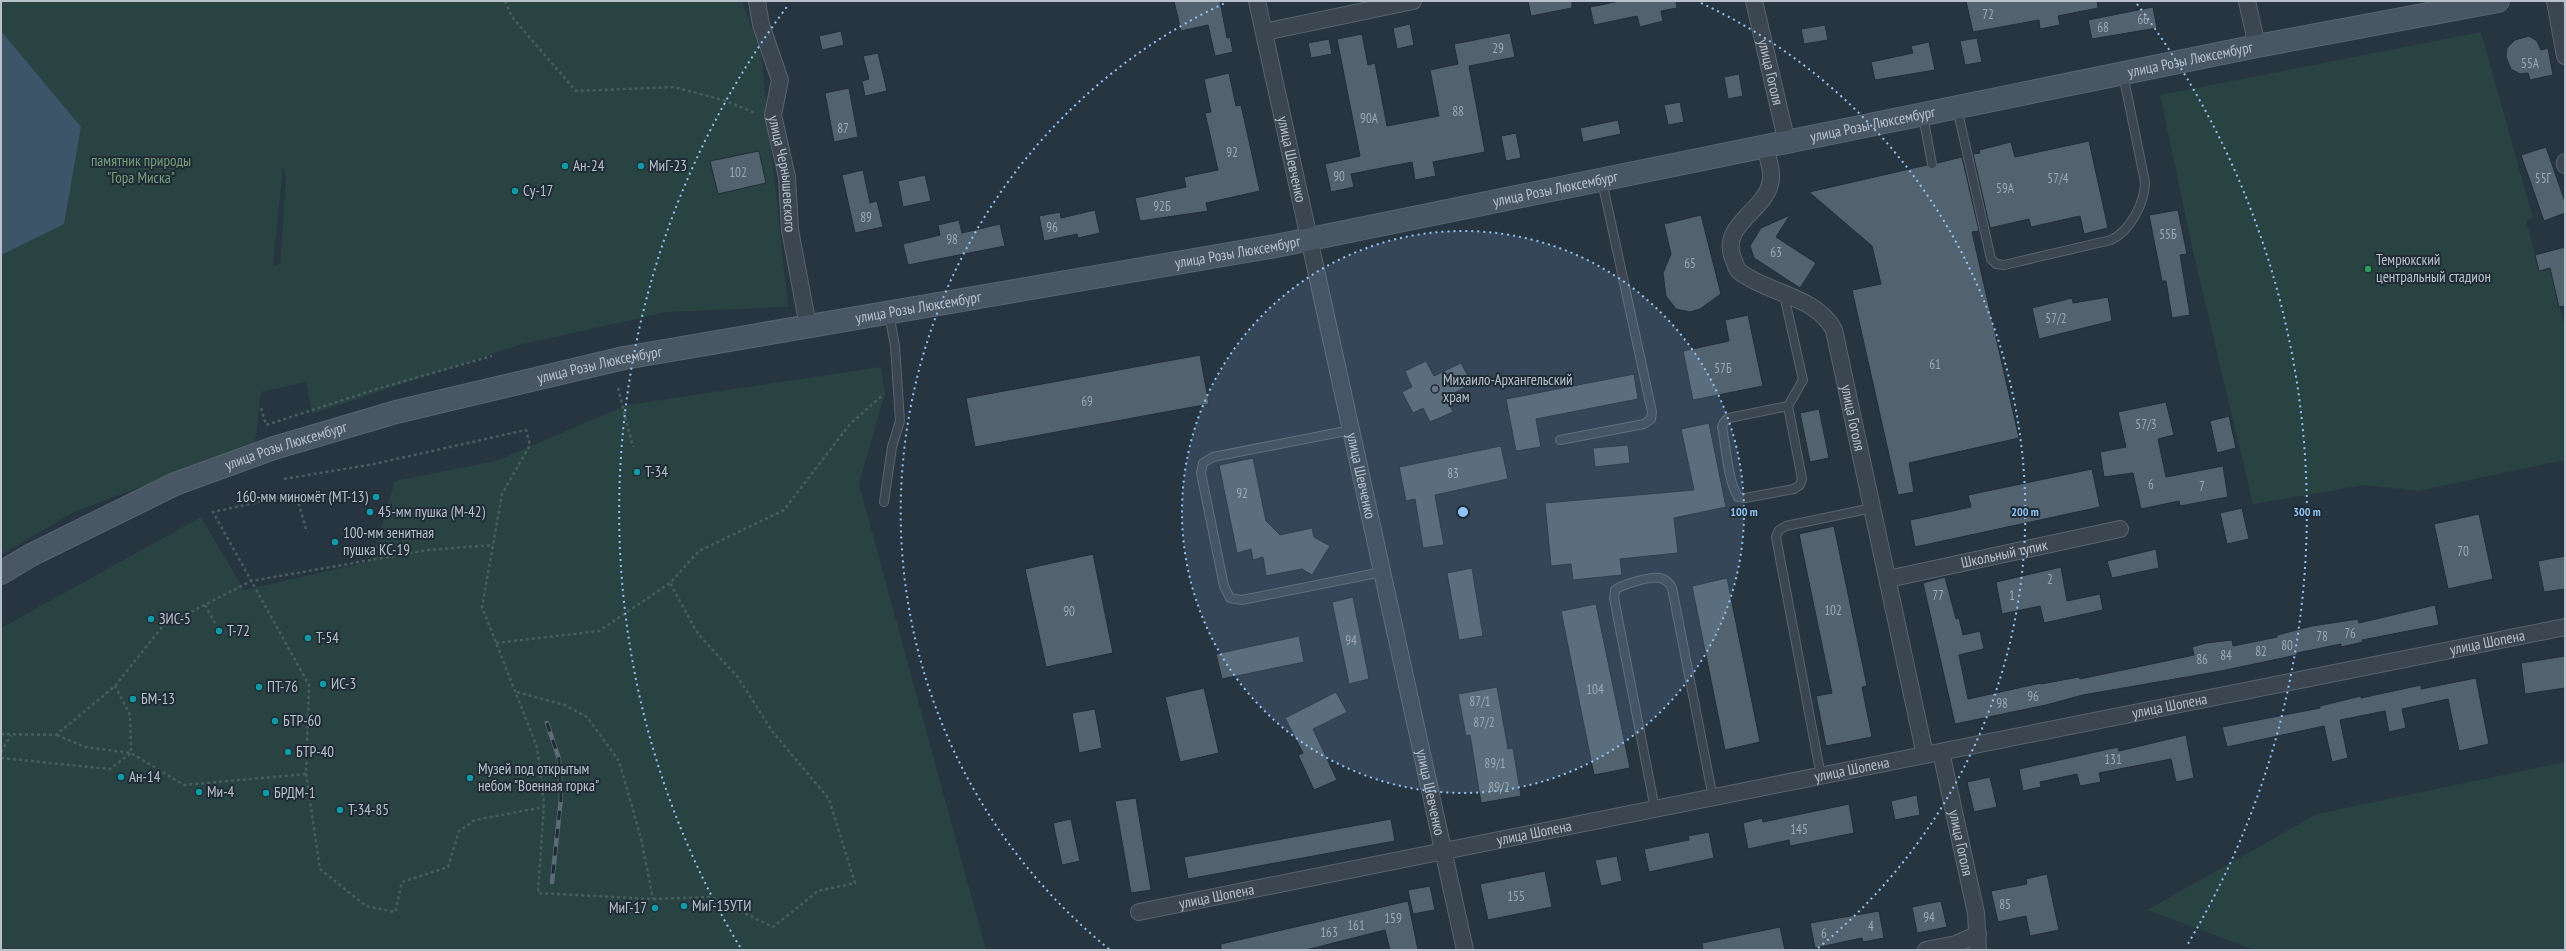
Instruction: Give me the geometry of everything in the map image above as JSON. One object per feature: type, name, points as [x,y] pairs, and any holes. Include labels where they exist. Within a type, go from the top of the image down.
[{"type":"main road","name":"улица Розы Люксембург","points":[[1,573],[175,484],[274,448],[396,412],[624,358],[1308,239],[1601,181],[2257,46],[2498,1]]},
{"type":"street","name":"улица Чернышевского","points":[[757,1],[761,25],[780,80],[773,115],[787,177],[790,230],[808,326]]},
{"type":"street","name":"улица Шевченко","points":[[1257,1],[1308,239],[1466,950]]},
{"type":"street","points":[[1264,32],[1414,1]]},
{"type":"street","name":"улица Гоголя","points":[[1754,1],[1787,143]]},
{"type":"street","points":[[2247,1],[2257,46]]},
{"type":"street","points":[[2555,1],[2565,56]]},
{"type":"street","name":"улица Гоголя","points":[[1765,147],[1772,177],[1765,197],[1741,222],[1732,236],[1730,252],[1738,270],[1761,286],[1818,309],[1828,318],[1834,330],[1888,579],[1933,753],[1970,881],[1978,942]]},
{"type":"street","name":"Школьный тупик","points":[[1888,579],[2120,529]]},
{"type":"street","name":"улица Шопена","points":[[1139,912],[1656,810],[1933,753],[2565,627]]},
{"type":"street","points":[[1926,950],[1956,944],[1978,942]]},
{"type":"lane","points":[[1956,108],[1991,259],[1996,264],[2004,265],[2111,240],[2125,230],[2142,200],[2145,186],[2122,74]]},
{"type":"lane","points":[[1923,115],[1932,164]]},
{"type":"lane","points":[[1560,440],[1644,424],[1651,419],[1652,412],[1601,181]]},
{"type":"lane","points":[[1784,295],[1803,380],[1788,406],[1802,479],[1800,485],[1787,490],[1745,498],[1738,497],[1735,492],[1722,427],[1724,422],[1729,418],[1788,406]]},
{"type":"lane","points":[[884,502],[892,447],[900,421],[896,346],[889,312]]},
{"type":"lane","points":[[1351,430],[1213,457],[1203,463],[1201,473],[1224,586],[1230,598],[1242,600],[1382,572]]},
{"type":"lane","points":[[1821,776],[1776,537],[1779,530],[1786,526],[1872,508]]},
{"type":"lane","points":[[1656,810],[1614,598],[1616,590],[1622,585],[1660,577],[1668,581],[1672,588],[1713,798]]},
{"type":"path","points":[[505,1],[512,17],[576,91],[674,88],[722,100],[759,115],[773,115]]},
{"type":"path","points":[[260,408],[266,425],[380,388],[492,356]]},
{"type":"path","points":[[496,643],[599,631],[670,583],[699,551],[784,510],[850,424],[898,382]]},
{"type":"path","points":[[618,388],[633,447]]},
{"type":"path","points":[[284,479],[374,464],[526,430],[530,445],[502,494],[482,608],[537,747],[544,807],[538,892],[652,899],[711,896],[773,927],[818,891],[855,883],[829,799],[772,731],[737,676],[698,634],[670,583]]},
{"type":"path","points":[[306,529],[296,494],[213,512],[309,685],[306,774],[320,869],[366,906],[395,912],[402,882],[448,867],[459,831],[475,820],[544,807]]},
{"type":"path","points":[[56,735],[115,686],[162,627],[251,581],[428,550],[493,545]]},
{"type":"path","points":[[205,605],[216,623]]},
{"type":"path","points":[[115,686],[130,715],[131,753]]},
{"type":"path","points":[[516,692],[565,705],[587,717],[619,761],[641,838],[652,899]]},
{"type":"path","points":[[1,734],[56,735],[85,747],[131,753],[184,785],[306,774]]},
{"type":"path","points":[[1,752],[11,734]]},
{"type":"path","points":[[1,758],[110,769],[131,753]]},
{"type":"green space","name":"памятник природы \"Гора Миска\"","points":[[1,1],[742,1],[761,54],[788,307],[667,312],[519,345],[312,414],[306,382],[261,392],[255,444],[74,512],[1,555]],"holes":[[[283,166],[286,177],[280,264],[273,266]]]},
{"type":"green space","name":"Темрюкский центральный стадион","points":[[2481,32],[2533,218],[2526,220],[2539,270],[2550,268],[2565,329],[2565,460],[2418,491],[2365,485],[2253,504],[2194,256],[2160,95]]},
{"type":"green space","name":"Музей под открытым небом \"Военная горка\"","points":[[881,367],[885,394],[859,484],[986,950],[1,950],[1,628],[201,517],[244,590],[371,561],[395,481],[496,461],[627,405]]},
{"type":"green space","points":[[2565,762],[2565,950],[2255,950],[2147,910],[2317,814]]},
{"type":"water","points":[[1,31],[81,127],[64,224],[1,255]]},
{"type":"building","points":[[1174,1],[1220,1],[1227,38],[1230,37],[1233,52],[1215,56],[1208,25],[1181,31]]},
{"type":"building","points":[[1528,1],[1572,1],[1572,8],[1531,16]]},
{"type":"building","points":[[1620,1],[1676,1],[1677,8],[1661,11],[1663,21],[1640,27],[1637,16],[1594,25],[1590,7]]},
{"type":"building","points":[[1966,1],[2097,1],[2098,8],[2058,16],[2060,25],[2040,29],[2039,20],[1973,32]]},
{"type":"building","points":[[2153,7],[2157,28],[2092,39],[2088,20]]},
{"type":"building","points":[[1410,24],[1414,45],[1397,49],[1393,28]]},
{"type":"building","points":[[1825,25],[1828,40],[1804,44],[1801,29]]},
{"type":"building","points":[[841,31],[844,45],[822,50],[819,36]]},
{"type":"building","points":[[1510,33],[1515,57],[1469,66],[1485,152],[1433,162],[1436,176],[1415,180],[1412,162],[1351,174],[1354,187],[1331,192],[1325,164],[1360,156],[1337,39],[1362,34],[1368,65],[1375,63],[1387,126],[1439,116],[1430,70],[1458,64],[1454,44]]},
{"type":"building","points":[[2529,36],[2537,41],[2541,50],[2548,48],[2553,75],[2530,80],[2528,73],[2520,74],[2511,69],[2506,57],[2507,48],[2515,40]]},
{"type":"building","points":[[1977,38],[1982,62],[1965,65],[1960,41]]},
{"type":"building","points":[[1329,39],[1332,54],[1311,58],[1308,43]]},
{"type":"building","points":[[1929,42],[1935,70],[1875,80],[1871,62],[1913,53],[1911,46]]},
{"type":"building","points":[[878,53],[887,91],[865,96],[862,81],[869,79],[863,56]]},
{"type":"building","points":[[1229,73],[1236,106],[1241,105],[1260,191],[1206,203],[1208,211],[1140,221],[1135,198],[1186,187],[1184,177],[1218,170],[1205,113],[1211,112],[1204,79]]},
{"type":"building","points":[[1739,74],[1743,96],[1728,99],[1724,77]]},
{"type":"building","points":[[849,88],[858,137],[834,142],[825,93]]},
{"type":"building","points":[[1680,102],[1684,122],[1668,125],[1664,105]]},
{"type":"building","points":[[1618,120],[1621,134],[1583,142],[1580,128]]},
{"type":"building","points":[[1516,133],[1521,158],[1506,161],[1501,136]]},
{"type":"building","points":[[2089,141],[2108,228],[2084,234],[2080,216],[2031,227],[2029,219],[1990,228],[1973,154],[1980,153],[1979,150],[2011,142],[2015,157]]},
{"type":"building","points":[[2546,147],[2565,202],[2565,213],[2544,221],[2521,155]]},
{"type":"building","points":[[759,151],[766,183],[718,194],[710,161]]},
{"type":"building","points":[[1962,157],[1979,231],[1972,232],[2019,438],[1909,463],[1914,492],[1898,495],[1852,290],[1881,284],[1872,246],[1809,192],[1927,165],[1933,169],[1937,163]]},
{"type":"building","points":[[863,170],[870,203],[877,201],[883,227],[855,233],[842,175]]},
{"type":"building","points":[[925,175],[931,201],[903,207],[898,181]]},
{"type":"building","points":[[1095,210],[1100,233],[1078,238],[1077,234],[1044,241],[1039,216],[1060,212],[1061,218]]},
{"type":"building","points":[[2178,210],[2187,254],[2180,255],[2190,315],[2172,318],[2166,281],[2162,281],[2149,215]]},
{"type":"building","points":[[1701,215],[1721,294],[1700,309],[1690,312],[1676,309],[1666,296],[1663,273],[1671,254],[1664,224]]},
{"type":"building","points":[[1790,215],[1776,237],[1816,263],[1800,288],[1754,258],[1750,246],[1761,228]]},
{"type":"building","points":[[959,220],[962,233],[1000,224],[1005,246],[908,265],[903,244],[940,235],[938,225]]},
{"type":"building","points":[[2565,247],[2565,306],[2559,307],[2550,268],[2539,271],[2535,255]]},
{"type":"building","points":[[2108,297],[2112,321],[2039,339],[2032,308],[2072,298],[2073,303]]},
{"type":"building","points":[[1748,315],[1763,386],[1693,400],[1683,351],[1729,341],[1725,320]]},
{"type":"building","points":[[1200,355],[1209,404],[975,447],[966,398]]},
{"type":"building","name":"Михаило-Архангельский храм","points":[[1426,361],[1434,376],[1461,363],[1472,384],[1446,397],[1453,412],[1430,422],[1423,408],[1413,413],[1402,392],[1412,387],[1405,371]]},
{"type":"building","points":[[1634,374],[1638,399],[1536,419],[1541,447],[1516,451],[1506,399]]},
{"type":"building","points":[[2166,402],[2174,435],[2158,439],[2166,477],[2223,466],[2228,497],[2180,506],[2179,501],[2141,509],[2133,473],[2104,477],[2100,452],[2126,447],[2118,412]]},
{"type":"building","points":[[1819,409],[1829,458],[1810,462],[1800,413]]},
{"type":"building","points":[[2229,416],[2236,448],[2217,453],[2210,421]]},
{"type":"building","points":[[1709,423],[1726,507],[1674,518],[1678,553],[1620,559],[1622,575],[1573,580],[1571,564],[1551,566],[1545,503],[1694,490],[1681,429]]},
{"type":"building","points":[[1628,445],[1630,463],[1595,467],[1593,448]]},
{"type":"building","points":[[1501,446],[1508,479],[1435,495],[1444,545],[1423,548],[1415,499],[1406,501],[1399,467]]},
{"type":"building","points":[[1253,458],[1266,521],[1280,535],[1312,528],[1314,537],[1330,546],[1312,575],[1302,569],[1266,576],[1263,557],[1253,560],[1251,549],[1237,553],[1219,465]]},
{"type":"building","points":[[2092,469],[2100,507],[1915,547],[1910,520],[1971,507],[1968,495]]},
{"type":"building","points":[[2242,508],[2249,539],[2227,544],[2220,513]]},
{"type":"building","points":[[2479,514],[2493,579],[2448,589],[2434,524]]},
{"type":"building","points":[[1834,526],[1867,686],[1862,687],[1872,737],[1826,746],[1816,696],[1832,693],[1799,534]]},
{"type":"building","points":[[2156,549],[2159,568],[2112,578],[2107,561]]},
{"type":"building","points":[[1093,554],[1113,653],[1046,667],[1025,569]]},
{"type":"building","points":[[2565,556],[2565,589],[2544,592],[2538,561]]},
{"type":"building","points":[[2061,567],[2067,601],[2100,594],[2103,610],[2044,623],[2040,606],[2002,614],[1996,582]]},
{"type":"building","points":[[1472,568],[1483,636],[1459,640],[1447,573]]},
{"type":"building","points":[[1945,577],[1956,619],[1959,618],[1963,635],[1980,631],[1984,649],[1959,655],[1968,699],[2041,683],[2079,677],[2080,679],[2194,655],[2192,647],[2206,643],[2232,640],[2233,646],[2277,637],[2277,635],[2312,626],[2358,619],[2359,623],[2435,605],[2439,625],[2362,640],[2363,642],[2341,647],[2341,644],[2297,653],[2297,655],[2221,671],[2083,695],[2046,705],[1955,724],[1923,583]]},
{"type":"building","points":[[1727,578],[1760,742],[1725,750],[1692,586]]},
{"type":"building","points":[[1353,597],[1369,679],[1349,684],[1332,602]]},
{"type":"building","points":[[1596,604],[1630,768],[1594,775],[1561,611]]},
{"type":"building","points":[[1299,636],[1304,662],[1222,679],[1216,654]]},
{"type":"building","points":[[2565,656],[2565,688],[2525,694],[2521,663]]},
{"type":"building","points":[[2476,678],[2489,744],[2459,751],[2448,699],[2402,709],[2406,728],[2389,732],[2385,711],[2340,720],[2348,758],[2332,762],[2324,726],[2227,747],[2222,727],[2320,708],[2320,706],[2361,696],[2361,698],[2421,685],[2421,689]]},
{"type":"building","points":[[1497,687],[1508,749],[1513,748],[1521,796],[1481,803],[1470,735],[1466,736],[1458,694]]},
{"type":"building","points":[[1204,688],[1219,753],[1180,762],[1165,697]]},
{"type":"building","points":[[1336,692],[1347,712],[1313,729],[1337,780],[1314,790],[1298,755],[1303,753],[1285,718]]},
{"type":"building","points":[[1095,709],[1102,748],[1079,753],[1072,713]]},
{"type":"building","points":[[2186,735],[2194,778],[2176,782],[2171,759],[2099,773],[2101,782],[2080,786],[2077,774],[2040,782],[2041,787],[2023,791],[2019,769],[2118,747],[2119,751]]},
{"type":"building","points":[[1990,777],[1997,807],[1974,812],[1967,782]]},
{"type":"building","points":[[1917,795],[1920,815],[1895,820],[1891,801]]},
{"type":"building","points":[[1136,798],[1151,890],[1131,893],[1115,801]]},
{"type":"building","points":[[1849,804],[1854,833],[1790,846],[1789,840],[1748,849],[1743,823],[1762,818],[1763,822]]},
{"type":"building","points":[[1071,819],[1080,861],[1062,865],[1053,823]]},
{"type":"building","points":[[1391,819],[1395,841],[1188,879],[1184,857]]},
{"type":"building","points":[[1709,832],[1714,858],[1649,872],[1644,849],[1689,840],[1688,836]]},
{"type":"building","points":[[1617,856],[1622,881],[1601,886],[1595,860]]},
{"type":"building","points":[[1545,871],[1552,907],[1488,920],[1480,884]]},
{"type":"building","points":[[2047,874],[2059,930],[2030,936],[2026,916],[1998,922],[1991,891],[2027,884],[2026,879]]},
{"type":"building","points":[[1430,886],[1435,910],[1413,914],[1408,890]]},
{"type":"building","points":[[1408,901],[1418,950],[1390,950],[1385,930],[1306,950],[1221,950],[1221,944]]},
{"type":"building","points":[[1941,901],[1947,927],[1917,933],[1912,907]]},
{"type":"building","points":[[1879,911],[1884,938],[1863,942],[1862,938],[1815,948],[1810,923]]},
{"type":"building","points":[[1780,927],[1785,950],[1703,950],[1702,943]]},
{"type":"railway","points":[[547,723],[559,759],[561,798],[552,882]]},
{"type":"place","name":"Ан-24","points":[[565,166]]},
{"type":"place","name":"МиГ-23","points":[[641,166]]},
{"type":"place","name":"Су-17","points":[[515,191]]},
{"type":"place","name":"Темрюкский центральный стадион","points":[[2368,269]]},
{"type":"place","name":"Михаило-Архангельский храм","points":[[1435,389]]},
{"type":"place","name":"Т-34","points":[[637,472]]},
{"type":"place","name":"160-мм миномёт (MT-13)","points":[[376,497]]},
{"type":"place","name":"45-мм пушка (М-42)","points":[[370,512]]},
{"type":"place","name":"100-мм зенитная пушка КС-19","points":[[335,542]]},
{"type":"place","name":"ЗИС-5","points":[[151,619]]},
{"type":"place","name":"Т-72","points":[[219,631]]},
{"type":"place","name":"Т-54","points":[[308,638]]},
{"type":"place","name":"ИС-3","points":[[323,684]]},
{"type":"place","name":"ПТ-76","points":[[259,687]]},
{"type":"place","name":"БМ-13","points":[[133,699]]},
{"type":"place","name":"БТР-60","points":[[275,721]]},
{"type":"place","name":"БТР-40","points":[[288,752]]},
{"type":"place","name":"Ан-14","points":[[121,777]]},
{"type":"place","name":"Музей под открытым небом \"Военная горка\"","points":[[470,778]]},
{"type":"place","name":"Ми-4","points":[[199,792]]},
{"type":"place","name":"БРДМ-1","points":[[266,793]]},
{"type":"place","name":"Т-34-85","points":[[340,810]]},
{"type":"place","name":"МиГ-15УТИ","points":[[684,906]]},
{"type":"place","name":"МиГ-17","points":[[655,908]]}]
